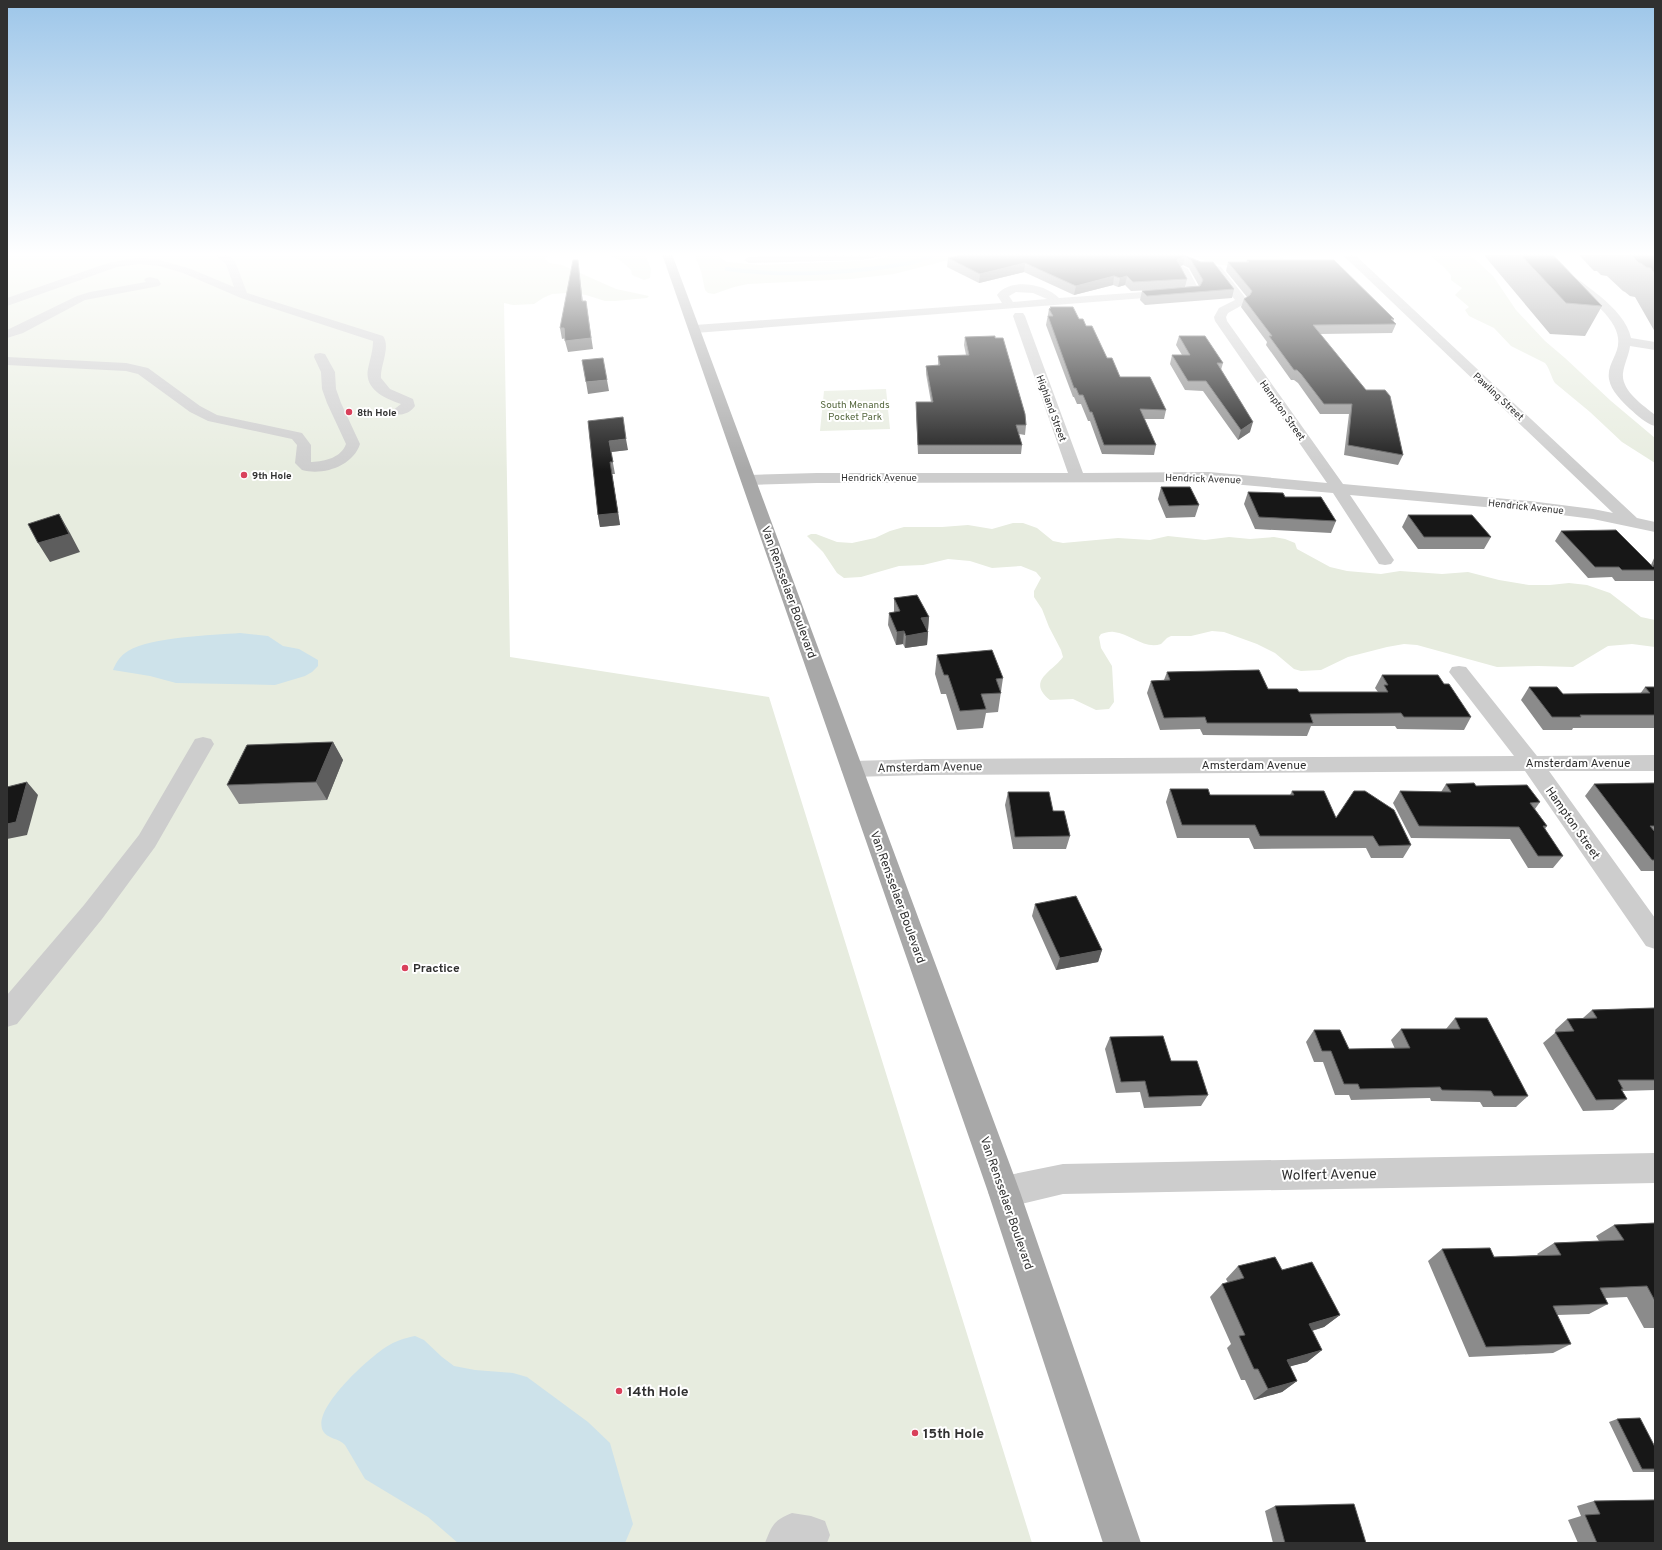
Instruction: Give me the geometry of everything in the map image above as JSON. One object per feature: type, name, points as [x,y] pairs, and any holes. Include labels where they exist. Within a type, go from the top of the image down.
[{"type":"main road","name":"Van Rensselaer Boulevard","points":[[695,329],[1004,1192],[1122,1543]]},
{"type":"street","points":[[7,334],[26,326]]},
{"type":"street","points":[[340,326],[379,339],[380,348],[373,375],[377,385],[389,394],[408,402],[408,406],[399,411]]},
{"type":"street","points":[[695,329],[730,326]]},
{"type":"street","name":"Highland Street","points":[[1022,326],[1077,477]]},
{"type":"street","name":"Hampton Street","points":[[1225,326],[1338,488],[1385,560]]},
{"type":"street","name":"Pawling Street","points":[[1425,326],[1631,521]]},
{"type":"street","points":[[1619,326],[1625,340],[1617,370],[1616,381],[1626,396],[1655,422]]},
{"type":"street","points":[[1625,340],[1655,346]]},
{"type":"street","points":[[7,361],[126,367],[143,371],[196,409],[214,418],[297,436],[304,445],[304,463],[307,467],[316,468],[340,460],[350,453],[353,444],[334,403],[329,389],[328,372],[320,357]]},
{"type":"street","name":"Hendrick Avenue","points":[[748,480],[817,478],[1209,477],[1530,506],[1572,511],[1631,521],[1655,527]]},
{"type":"street","name":"Hampton Street","points":[[1459,672],[1531,763],[1655,938]]},
{"type":"street","points":[[7,1015],[93,912],[147,841],[203,744]]},
{"type":"street","name":"Amsterdam Avenue","points":[[852,769],[933,767],[1655,763]]},
{"type":"street","name":"Wolfert Avenue","points":[[1004,1192],[1063,1179],[1655,1168]]},
{"type":"green space","points":[[7,326],[504,326],[510,657],[769,697],[1032,1543],[7,1543]]},
{"type":"green space","points":[[1491,326],[1531,326],[1545,341],[1611,401],[1655,438],[1655,463],[1622,442],[1590,412],[1555,383],[1545,363],[1511,346],[1494,328]]},
{"type":"green space","name":"South Menands Pocket Park","points":[[886,389],[890,429],[820,431],[824,391]]},
{"type":"green space","points":[[1013,523],[1023,523],[1037,528],[1053,541],[1063,543],[1118,538],[1150,540],[1168,536],[1205,540],[1229,537],[1250,539],[1274,537],[1295,543],[1297,549],[1330,567],[1347,571],[1381,574],[1400,571],[1442,574],[1468,572],[1499,580],[1529,585],[1569,583],[1587,585],[1610,593],[1641,617],[1655,620],[1655,647],[1632,644],[1608,646],[1573,667],[1497,667],[1417,645],[1404,644],[1348,657],[1321,670],[1301,671],[1294,669],[1275,653],[1257,644],[1224,632],[1212,631],[1191,636],[1171,636],[1161,644],[1149,645],[1120,633],[1109,632],[1101,634],[1099,637],[1101,648],[1112,666],[1114,702],[1109,709],[1096,710],[1073,699],[1050,700],[1043,693],[1040,687],[1043,677],[1063,657],[1042,609],[1034,597],[1034,591],[1041,578],[1036,572],[1021,566],[992,568],[970,561],[948,559],[923,565],[899,566],[861,577],[844,578],[837,573],[823,552],[807,536],[816,534],[837,542],[852,543],[875,538],[890,531],[904,527],[968,525],[992,529]]},
{"type":"water","points":[[240,633],[268,636],[283,646],[299,649],[318,660],[318,666],[305,676],[275,685],[176,683],[150,676],[113,670],[123,655],[138,646],[166,640]]},
{"type":"water","points":[[415,1336],[424,1340],[454,1366],[475,1370],[513,1373],[527,1377],[588,1422],[610,1443],[633,1524],[625,1543],[458,1543],[428,1517],[365,1479],[345,1445],[325,1434],[323,1431],[322,1421],[333,1397],[368,1361],[389,1345]]},
{"type":"building","points":[[560,326],[589,326],[591,338],[565,341],[564,328],[560,328]]},
{"type":"building","points":[[1052,326],[1092,326],[1107,358],[1112,358],[1120,377],[1150,377],[1166,410],[1140,409],[1156,445],[1104,445],[1092,412],[1090,412],[1083,395],[1079,395],[1076,388],[1074,388]]},
{"type":"building","points":[[1265,326],[1314,326],[1366,390],[1385,390],[1390,396],[1403,455],[1348,445],[1352,404],[1324,404],[1301,374],[1297,370],[1294,370],[1269,336],[1272,336]]},
{"type":"building","points":[[995,336],[995,338],[1003,338],[1025,414],[1026,425],[1016,425],[1022,445],[918,445],[916,402],[933,402],[926,366],[940,365],[938,356],[969,355],[965,337]]},
{"type":"building","points":[[1179,336],[1205,336],[1223,363],[1217,363],[1253,422],[1241,430],[1206,381],[1188,381],[1172,355],[1190,355]]},
{"type":"building","points":[[603,358],[607,380],[586,382],[582,360]]},
{"type":"building","points":[[623,417],[626,439],[609,441],[613,462],[610,462],[618,513],[598,515],[588,421]]},
{"type":"building","points":[[1161,487],[1190,487],[1199,505],[1169,506]]},
{"type":"building","points":[[1248,492],[1283,493],[1285,497],[1321,497],[1336,521],[1259,517]]},
{"type":"building","points":[[59,514],[69,534],[38,543],[28,524]]},
{"type":"building","points":[[1408,515],[1472,515],[1491,537],[1424,537]]},
{"type":"building","points":[[1616,530],[1653,567],[1655,563],[1655,570],[1622,570],[1619,567],[1595,567],[1561,531]]},
{"type":"building","points":[[917,595],[929,617],[921,618],[928,632],[906,636],[904,631],[897,632],[889,613],[900,611],[894,598]]},
{"type":"building","points":[[992,650],[1003,678],[996,679],[1001,693],[981,694],[986,709],[960,711],[948,675],[944,675],[937,655]]},
{"type":"building","points":[[1259,670],[1268,689],[1297,689],[1299,692],[1388,692],[1384,685],[1388,685],[1382,675],[1438,675],[1444,684],[1449,684],[1471,717],[1404,717],[1401,713],[1310,714],[1313,723],[1207,723],[1205,717],[1164,718],[1151,681],[1170,680],[1167,672]]},
{"type":"building","points":[[1529,687],[1557,687],[1563,694],[1650,693],[1645,687],[1655,687],[1655,715],[1580,715],[1581,717],[1552,717]]},
{"type":"building","points":[[333,742],[316,782],[227,785],[247,745]]},
{"type":"building","points":[[27,782],[16,822],[7,824],[7,787]]},
{"type":"building","points":[[1474,783],[1476,786],[1527,785],[1540,802],[1530,803],[1547,826],[1543,826],[1563,856],[1538,856],[1519,827],[1419,826],[1400,791],[1451,792],[1446,784]]},
{"type":"building","points":[[1655,783],[1655,826],[1650,826],[1655,832],[1655,860],[1652,860],[1594,784]]},
{"type":"building","points":[[1170,789],[1208,789],[1210,795],[1294,795],[1292,791],[1324,791],[1336,818],[1354,791],[1365,791],[1394,810],[1411,845],[1379,846],[1373,836],[1260,836],[1255,825],[1182,825]]},
{"type":"building","points":[[1008,792],[1049,792],[1053,811],[1064,811],[1070,836],[1015,837]]},
{"type":"building","points":[[1076,896],[1102,950],[1060,958],[1035,904]]},
{"type":"building","points":[[1655,1008],[1655,1080],[1618,1080],[1627,1099],[1596,1100],[1555,1032],[1574,1031],[1567,1019],[1597,1018],[1592,1010]]},
{"type":"building","points":[[1455,1018],[1487,1018],[1528,1096],[1494,1096],[1491,1091],[1442,1090],[1440,1087],[1360,1089],[1358,1084],[1344,1084],[1331,1051],[1322,1051],[1314,1030],[1340,1030],[1349,1049],[1410,1048],[1401,1029],[1460,1029]]},
{"type":"building","points":[[1163,1036],[1171,1061],[1197,1061],[1208,1095],[1149,1097],[1145,1081],[1121,1082],[1110,1037]]},
{"type":"building","points":[[1655,1223],[1655,1301],[1647,1286],[1600,1288],[1608,1304],[1553,1306],[1571,1344],[1486,1347],[1442,1249],[1490,1248],[1494,1257],[1561,1255],[1554,1243],[1624,1240],[1614,1225]]},
{"type":"building","points":[[1275,1257],[1282,1270],[1312,1262],[1340,1315],[1309,1324],[1322,1350],[1287,1360],[1297,1381],[1268,1389],[1258,1369],[1254,1369],[1239,1336],[1245,1335],[1222,1284],[1244,1278],[1238,1266]]},
{"type":"building","points":[[1640,1418],[1655,1447],[1655,1469],[1642,1469],[1617,1419]]},
{"type":"building","points":[[1655,1500],[1655,1543],[1597,1543],[1585,1515],[1600,1514],[1594,1501]]},
{"type":"building","points":[[1354,1504],[1366,1543],[1285,1543],[1275,1506]]},
{"type":"place","name":"8th Hole","points":[[349,412]]},
{"type":"place","name":"9th Hole","points":[[244,475]]},
{"type":"place","name":"Practice","points":[[405,968]]},
{"type":"place","name":"14th Hole","points":[[619,1391]]},
{"type":"place","name":"15th Hole","points":[[915,1433]]}]
